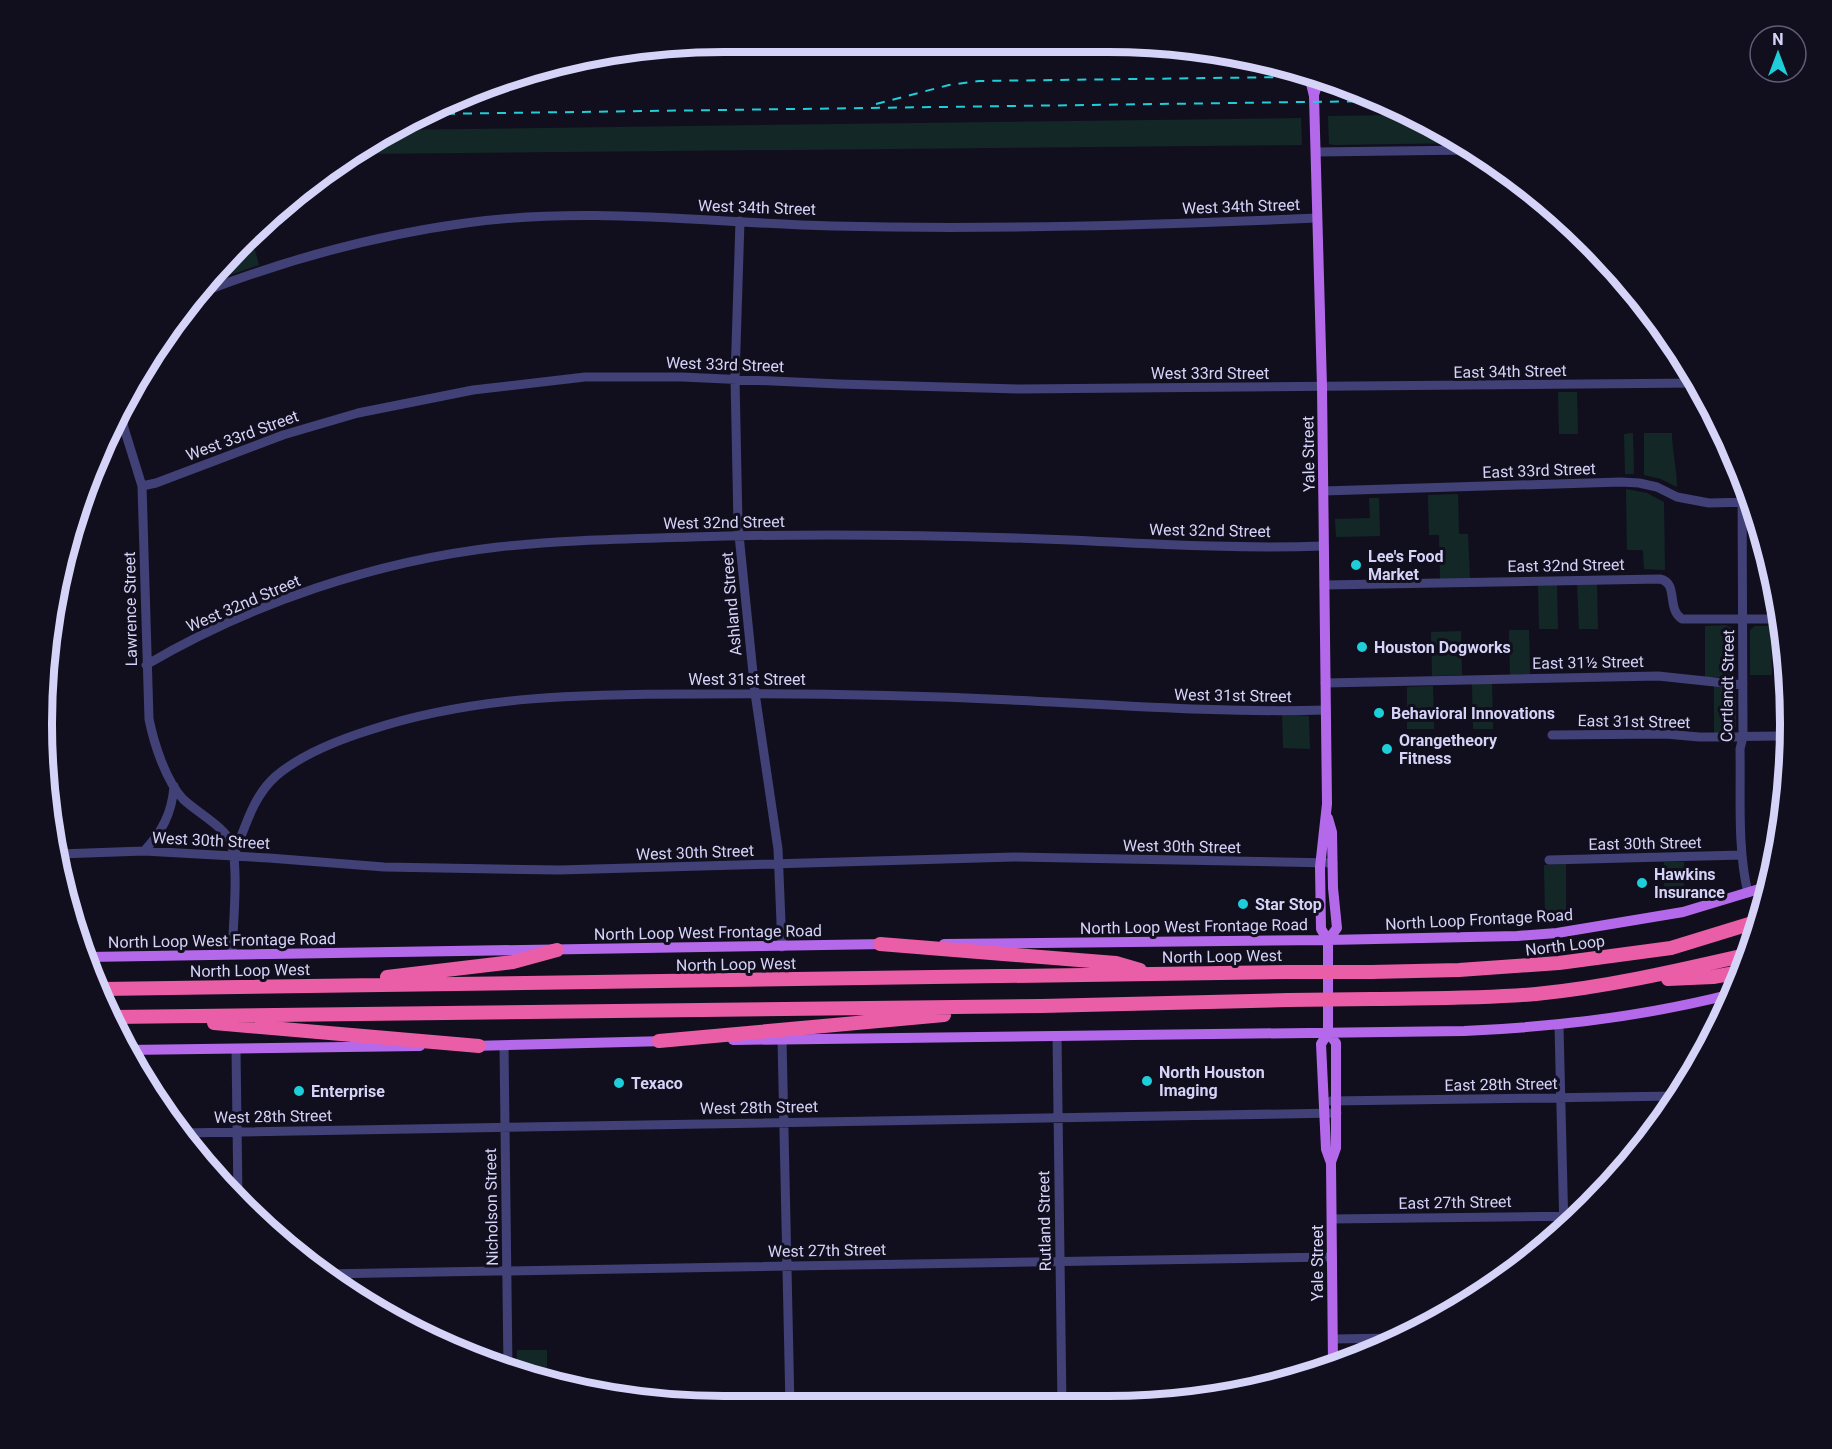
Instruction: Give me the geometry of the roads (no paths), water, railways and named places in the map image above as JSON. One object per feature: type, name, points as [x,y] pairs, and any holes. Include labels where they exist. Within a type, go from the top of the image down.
[{"type":"highway","points":[[1671,948],[1751,917]]},
{"type":"highway","name":"North Loop","points":[[1371,972],[1509,968],[1559,963],[1671,948],[1749,924]]},
{"type":"highway","points":[[880,944],[1116,963],[1154,974]]},
{"type":"highway","points":[[314,986],[513,962],[557,950]]},
{"type":"highway","points":[[1630,981],[1738,957]]},
{"type":"highway","name":"North Loop West","points":[[107,989],[1371,972]]},
{"type":"highway","points":[[120,1017],[1041,1006],[1468,998],[1536,993],[1630,981],[1713,977],[1731,974]]},
{"type":"highway","points":[[659,1041],[1041,1006]]},
{"type":"highway","points":[[128,1016],[479,1046]]},
{"type":"main road","name":"Yale Street","points":[[1311,84],[1314,96],[1322,387],[1326,710],[1327,813],[1322,840],[1321,929],[1328,940],[1328,1033],[1321,1044],[1331,1107],[1326,1149],[1331,1163],[1333,1357]]},
{"type":"main road","name":"Yale Street","points":[[1314,96],[1317,86]]},
{"type":"main road","name":"Yale Street","points":[[1327,813],[1332,832],[1333,888],[1337,928],[1328,940]]},
{"type":"main road","name":"North Loop Frontage Road","points":[[1328,940],[1557,933],[1683,912],[1759,889]]},
{"type":"main road","name":"North Loop West Frontage Road","points":[[94,957],[880,944],[1328,940]]},
{"type":"main road","points":[[137,1050],[1464,1031],[1559,1026],[1661,1011],[1721,997]]},
{"type":"street","points":[[1316,152],[1456,150]]},
{"type":"street","name":"West 34th Street","points":[[214,288],[248,274],[315,255],[393,236],[468,223],[589,216],[831,226],[1019,227],[1317,218]]},
{"type":"street","name":"Ashland Street","points":[[740,221],[735,378],[739,535],[755,693],[779,863],[782,947]]},
{"type":"street","name":"West 33rd Street","points":[[142,486],[156,483],[273,439],[358,413],[442,394],[585,377],[735,378],[998,389],[1322,387]]},
{"type":"street","name":"East 34th Street","points":[[1322,387],[1685,383]]},
{"type":"street","name":"Lawrence Street","points":[[122,427],[142,486],[147,705],[153,738],[174,786],[183,798],[225,834],[230,842],[233,857],[232,954]]},
{"type":"street","name":"East 33rd Street","points":[[1323,491],[1621,482],[1657,487],[1677,497],[1709,503],[1742,502]]},
{"type":"street","name":"Cortlandt Street","points":[[1742,503],[1743,737],[1740,748],[1742,855],[1748,893]]},
{"type":"street","name":"West 32nd Street","points":[[146,665],[235,620],[286,599],[361,575],[456,553],[536,544],[739,535],[918,536],[1225,547],[1323,546]]},
{"type":"street","name":"East 32nd Street","points":[[1324,585],[1660,579],[1666,580],[1670,585],[1673,609],[1679,617],[1685,620],[1771,619]]},
{"type":"street","name":"East 31½ Street","points":[[1325,683],[1658,676],[1743,685]]},
{"type":"street","name":"West 31st Street","points":[[233,857],[258,797],[275,777],[294,764],[323,748],[385,725],[468,706],[544,697],[755,693],[1009,700],[1178,709],[1326,710]]},
{"type":"street","name":"East 31st Street","points":[[1552,735],[1779,736]]},
{"type":"street","points":[[144,852],[157,837],[167,819],[174,786]]},
{"type":"street","name":"West 30th Street","points":[[65,854],[144,852],[384,867],[559,870],[1023,857],[1333,863]]},
{"type":"street","name":"East 30th Street","points":[[1549,860],[1742,855]]},
{"type":"street","points":[[1559,1026],[1563,1216]]},
{"type":"street","name":"Rutland Street","points":[[1057,1036],[1062,1396]]},
{"type":"street","points":[[782,1039],[790,1396]]},
{"type":"street","name":"Nicholson Street","points":[[504,1046],[508,1361]]},
{"type":"street","points":[[236,1048],[238,1188]]},
{"type":"street","name":"East 28th Street","points":[[1331,1107],[1667,1096]]},
{"type":"street","name":"West 28th Street","points":[[190,1133],[1057,1117],[1331,1107]]},
{"type":"street","name":"East 27th Street","points":[[1332,1219],[1563,1216]]},
{"type":"street","name":"West 27th Street","points":[[338,1274],[1332,1257]]},
{"type":"street","points":[[1333,1339],[1380,1338]]},
{"type":"railway","points":[[876,104],[949,85],[979,81],[1288,77]]},
{"type":"railway","points":[[445,114],[1358,101]]},
{"type":"place","name":"Lee's Food Market","points":[[1356,565]]},
{"type":"place","name":"Houston Dogworks","points":[[1362,647]]},
{"type":"place","name":"Behavioral Innovations","points":[[1379,713]]},
{"type":"place","name":"Orangetheory Fitness","points":[[1387,749]]},
{"type":"place","name":"Hawkins Insurance","points":[[1642,883]]},
{"type":"place","name":"Star Stop","points":[[1243,904]]},
{"type":"place","name":"North Houston Imaging","points":[[1147,1081]]},
{"type":"place","name":"Texaco","points":[[619,1083]]},
{"type":"place","name":"Enterprise","points":[[299,1091]]}]
